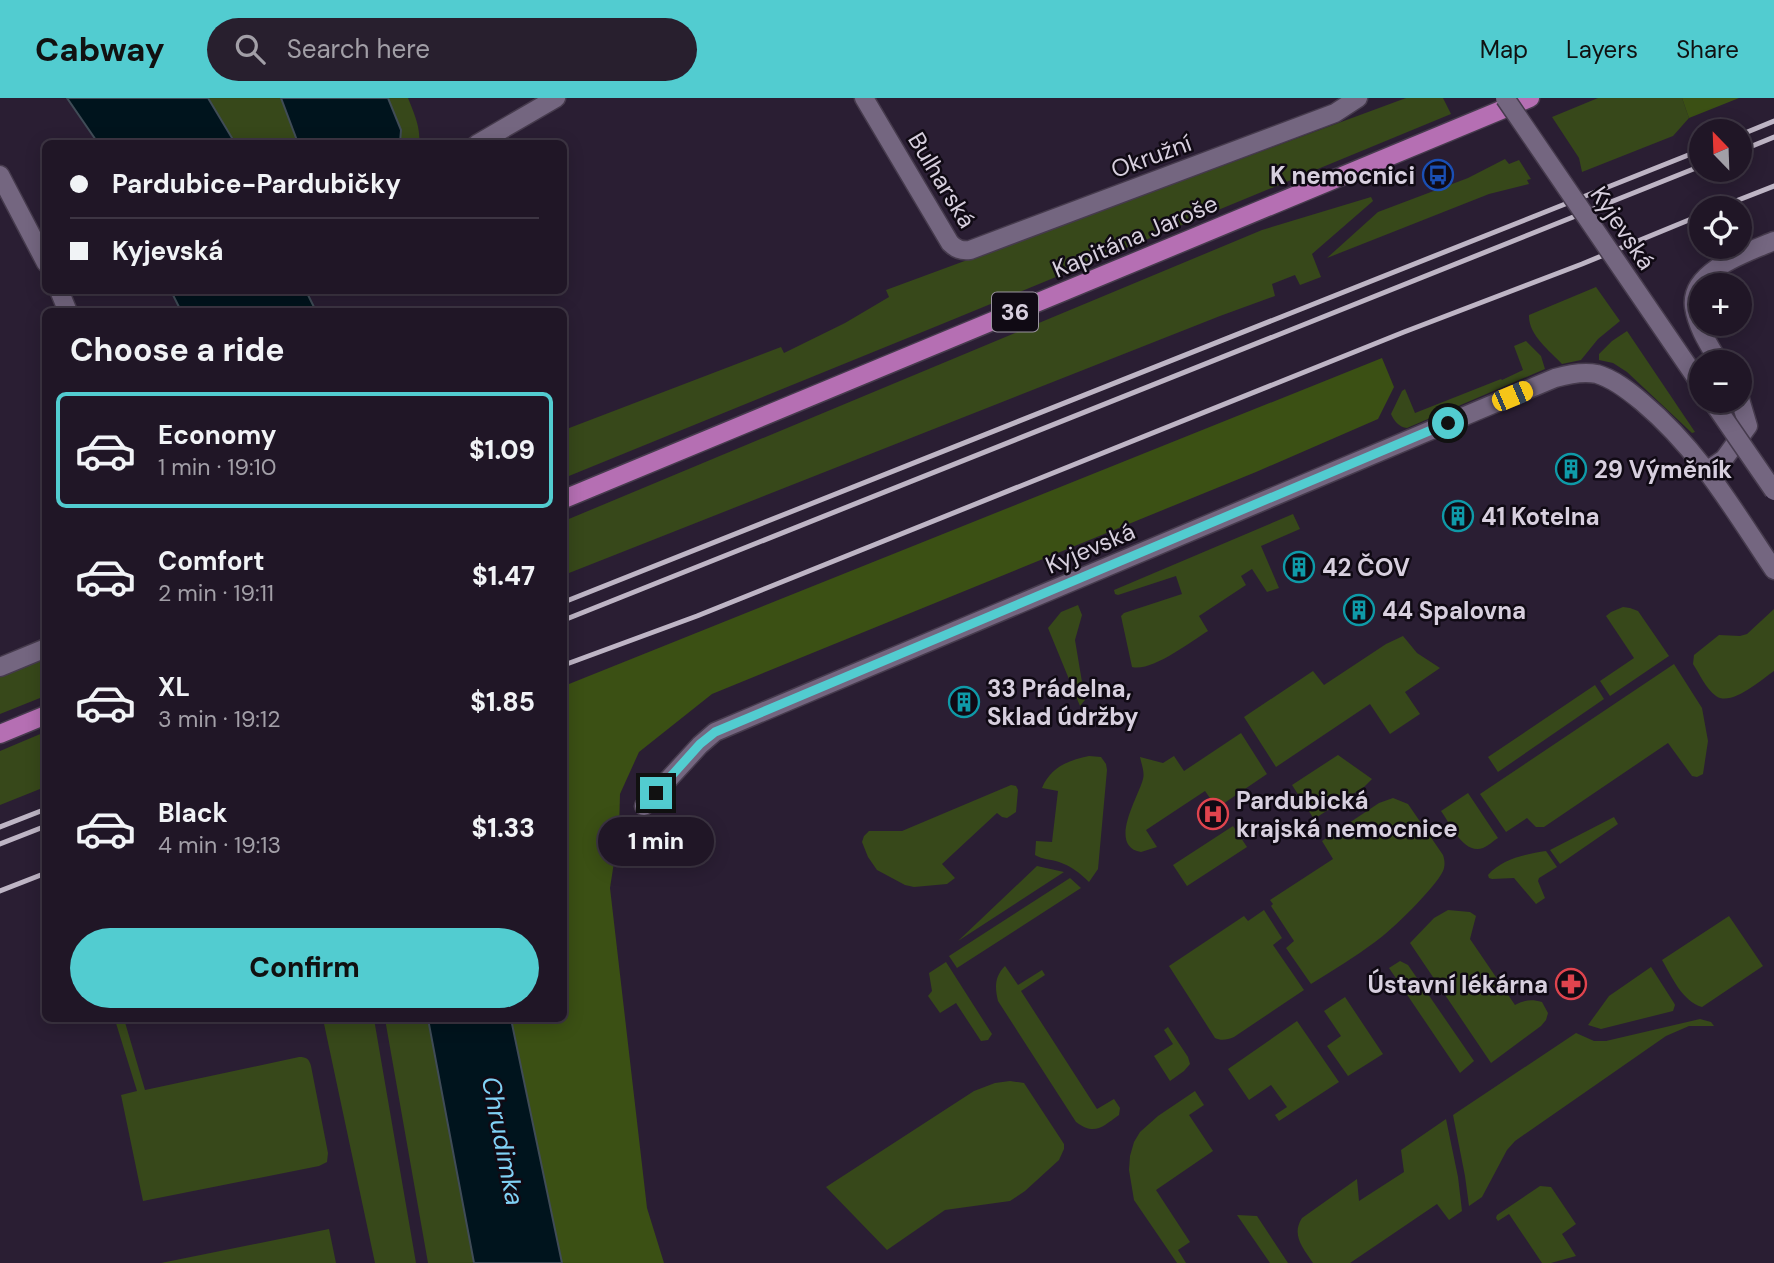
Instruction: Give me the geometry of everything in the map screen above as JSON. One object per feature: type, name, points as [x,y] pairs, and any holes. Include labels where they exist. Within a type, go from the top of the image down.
[{"type":"main road","name":"Kapitána Jaroše","points":[[567,498],[1530,98]]},
{"type":"main road","points":[[0,734],[42,717]]},
{"type":"street","points":[[484,140],[556,98]]},
{"type":"street","name":"Bulharská","points":[[864,98],[950,243],[958,250]]},
{"type":"street","name":"Okružní","points":[[958,250],[970,250],[1335,113],[1359,98]]},
{"type":"street","name":"Kyjevská","points":[[1505,98],[1689,367]]},
{"type":"street","points":[[0,175],[42,255]]},
{"type":"street","points":[[1712,350],[1700,328],[1693,305],[1697,286],[1719,266],[1774,241]]},
{"type":"street","name":"Kyjevská","points":[[644,806],[700,744],[715,732],[1555,378],[1580,373],[1606,377],[1636,397],[1677,434],[1707,470]]},
{"type":"street","points":[[1720,413],[1774,491]]},
{"type":"street","points":[[1744,413],[1748,426],[1724,459],[1707,470],[1774,570]]},
{"type":"street","points":[[0,667],[42,650]]},
{"type":"green space","points":[[208,98],[408,98],[415,115],[419,138],[419,140],[233,140]]},
{"type":"green space","points":[[1406,98],[1443,98],[1451,114],[567,477],[567,429],[781,347],[784,353],[845,323],[889,297],[886,290]]},
{"type":"green space","points":[[1598,98],[1682,98],[1689,118],[1673,136],[1582,172],[1579,158],[1552,117]]},
{"type":"green space","points":[[1682,98],[1739,98],[1689,118]]},
{"type":"green space","points":[[1505,159],[1509,164],[1519,160],[1531,179],[1527,180],[1529,184],[1489,194],[1327,258],[1378,212],[1468,178]]},
{"type":"green space","points":[[1371,197],[1373,201],[1312,254],[1321,277],[1300,285],[1295,275],[1272,284],[1275,296],[567,574],[567,520],[1262,230]]},
{"type":"green space","points":[[1596,287],[1620,321],[1598,339],[1581,360],[1562,364],[1536,336],[1529,315]]},
{"type":"green space","points":[[1627,331],[1695,432],[1692,433],[1627,372],[1613,363],[1599,360],[1599,354]]},
{"type":"green space","points":[[1526,341],[1541,356],[1545,369],[1407,428],[1399,425],[1392,417],[1391,414],[1405,389],[1415,413],[1523,370],[1514,346]]},
{"type":"green space","points":[[1382,358],[1394,387],[1378,419],[1256,472],[712,694],[639,752],[620,794],[619,830],[610,888],[647,1208],[664,1263],[562,1263],[512,1022],[567,1022],[567,685]]},
{"type":"green space","points":[[1293,514],[1300,529],[1261,546],[1279,588],[1267,592],[1252,569],[1241,576],[1246,585],[1199,616],[1208,631],[1160,661],[1132,667],[1121,616],[1182,594],[1176,576],[1118,595],[1114,590]]},
{"type":"green space","points":[[1078,605],[1082,615],[1075,640],[1085,700],[1080,706],[1048,628],[1061,612]]},
{"type":"green space","points":[[1623,607],[1638,611],[1669,656],[1610,696],[1600,681],[1634,658],[1606,616]]},
{"type":"green space","points":[[1774,609],[1774,671],[1738,695],[1730,698],[1716,696],[1693,664],[1694,655],[1719,635],[1747,634]]},
{"type":"green space","points":[[1403,636],[1417,653],[1440,668],[1405,692],[1420,714],[1390,734],[1370,704],[1276,767],[1244,717],[1313,671],[1324,685],[1386,644]]},
{"type":"green space","points":[[42,654],[42,697],[0,714],[0,674]]},
{"type":"green space","points":[[1674,664],[1702,708],[1708,741],[1703,774],[1692,776],[1668,743],[1544,827],[1536,827],[1527,818],[1506,832],[1480,794]]},
{"type":"green space","points":[[1595,685],[1604,699],[1498,772],[1488,757]]},
{"type":"green space","points":[[42,733],[42,788],[0,805],[0,751]]},
{"type":"green space","points":[[1241,733],[1267,774],[1217,808],[1205,791],[1146,830],[1157,847],[1141,852],[1131,848],[1126,840],[1126,831],[1143,779],[1140,757],[1163,763],[1174,756],[1184,771]]},
{"type":"green space","points":[[1338,755],[1372,779],[1314,819],[1292,785]]},
{"type":"green space","points":[[1089,756],[1101,757],[1107,770],[1098,869],[1089,882],[1059,862],[1035,855],[1036,841],[1052,842],[1058,791],[1042,788],[1045,781],[1061,766]]},
{"type":"green space","points":[[1011,785],[1018,790],[1016,812],[1007,818],[997,813],[942,864],[955,878],[947,884],[914,887],[905,885],[877,870],[868,857],[862,842],[869,831],[902,831]]},
{"type":"green space","points":[[1468,793],[1498,838],[1483,848],[1476,849],[1463,843],[1441,811]]},
{"type":"green space","points":[[1393,798],[1408,804],[1443,855],[1443,871],[1423,898],[1402,919],[1360,953],[1311,984],[1286,948],[1294,941],[1271,906],[1273,904],[1270,900],[1333,859],[1322,841],[1379,803]]},
{"type":"green space","points":[[1614,817],[1618,824],[1560,864],[1550,850]]},
{"type":"green space","points":[[1233,826],[1247,847],[1187,886],[1173,865]]},
{"type":"green space","points":[[1546,851],[1557,867],[1539,878],[1545,898],[1536,904],[1514,878],[1489,878],[1488,875],[1494,869],[1507,861]]},
{"type":"green space","points":[[1037,866],[1064,872],[958,941]]},
{"type":"green space","points":[[1070,878],[1081,888],[957,968],[949,956]]},
{"type":"green space","points":[[1264,910],[1282,938],[1273,945],[1304,990],[1234,1037],[1217,1039],[1169,966],[1244,916],[1248,921]]},
{"type":"green space","points":[[1448,910],[1470,912],[1476,916],[1470,939],[1515,1005],[1528,1000],[1542,1002],[1548,1013],[1541,1026],[1491,1063],[1410,943],[1434,918]]},
{"type":"green space","points":[[1729,916],[1763,966],[1702,1007],[1683,994],[1662,960]]},
{"type":"green space","points":[[1400,961],[1408,965],[1474,1061],[1460,1073],[1389,968]]},
{"type":"green space","points":[[946,962],[992,1034],[988,1040],[981,1041],[956,1003],[940,1013],[928,996],[932,991],[929,973]]},
{"type":"green space","points":[[1005,966],[1018,985],[1042,970],[1045,975],[1021,991],[1097,1109],[1114,1099],[1120,1108],[1119,1115],[1108,1123],[1093,1129],[1076,1122],[998,1001],[996,983]]},
{"type":"green space","points":[[1651,967],[1675,1005],[1673,1011],[1601,1029],[1588,1025],[1609,996]]},
{"type":"green space","points":[[1345,997],[1383,1054],[1348,1076],[1327,1046],[1341,1036],[1324,1011]]},
{"type":"green space","points":[[1700,1019],[1711,1022],[1714,1026],[1689,1026],[1666,1036],[1515,1141],[1507,1150],[1482,1197],[1469,1206],[1453,1115],[1576,1033],[1594,1041],[1606,1041]]},
{"type":"green space","points":[[1297,1021],[1339,1082],[1279,1121],[1275,1115],[1287,1107],[1271,1085],[1249,1100],[1228,1069]]},
{"type":"green space","points":[[116,1022],[125,1022],[145,1090],[304,1057],[311,1066],[328,1153],[327,1162],[319,1166],[143,1201],[121,1095],[137,1091]]},
{"type":"green space","points":[[324,1022],[375,1022],[416,1263],[375,1263]]},
{"type":"green space","points":[[386,1022],[429,1022],[474,1263],[428,1263]]},
{"type":"green space","points":[[1168,1027],[1190,1064],[1170,1081],[1154,1056],[1173,1044],[1164,1030]]},
{"type":"green space","points":[[1010,1081],[1024,1083],[1064,1144],[1064,1149],[1059,1160],[1010,1201],[945,1210],[887,1250],[826,1187],[974,1091]]},
{"type":"green space","points":[[1195,1091],[1204,1105],[1189,1115],[1213,1151],[1156,1190],[1190,1242],[1178,1250],[1186,1263],[1177,1263],[1134,1200],[1129,1170],[1130,1156],[1140,1132]]},
{"type":"green space","points":[[1446,1119],[1462,1211],[1449,1220],[1437,1204],[1350,1263],[1313,1263],[1298,1236],[1302,1218],[1357,1179],[1359,1201],[1404,1172],[1401,1150]]},
{"type":"green space","points":[[1540,1186],[1551,1187],[1576,1224],[1562,1234],[1576,1256],[1542,1263],[1509,1214],[1498,1221],[1496,1218]]},
{"type":"green space","points":[[1237,1215],[1257,1216],[1288,1263],[1270,1263]]},
{"type":"green space","points":[[329,1229],[336,1263],[161,1263]]},
{"type":"water","points":[[67,98],[208,98],[233,140],[96,140]]},
{"type":"water","points":[[281,98],[388,98],[401,130],[400,140],[297,140]]},
{"type":"water","points":[[172,294],[308,294],[314,308],[180,308]]},
{"type":"water","name":"Chrudimka","points":[[429,1022],[512,1022],[562,1263],[474,1263]]},
{"type":"railway","points":[[1752,130],[1774,121]]},
{"type":"railway","points":[[1752,146],[1774,137]]},
{"type":"railway","points":[[567,601],[1689,155]]},
{"type":"railway","points":[[567,619],[1689,171]]},
{"type":"railway","points":[[1749,196],[1774,186]]},
{"type":"railway","points":[[567,664],[697,616],[1689,220]]},
{"type":"railway","points":[[0,827],[42,811]]},
{"type":"railway","points":[[0,844],[42,828]]},
{"type":"railway","points":[[0,891],[42,875]]},
{"type":"place","name":"K nemocnici","points":[[1438,175]]},
{"type":"place","name":"29 Výměník","points":[[1571,469]]},
{"type":"place","name":"41 Kotelna","points":[[1458,516]]},
{"type":"place","name":"42 ČOV","points":[[1299,567]]},
{"type":"place","name":"44 Spalovna","points":[[1359,610]]},
{"type":"place","name":"33 Prádelna, Sklad údržby","points":[[964,702]]},
{"type":"place","name":"Pardubická krajská nemocnice","points":[[1213,814]]},
{"type":"place","name":"Ústavní lékárna","points":[[1571,984]]},
{"type":"route","points":[[656,793],[700,744],[715,732],[1448,423]]}]
